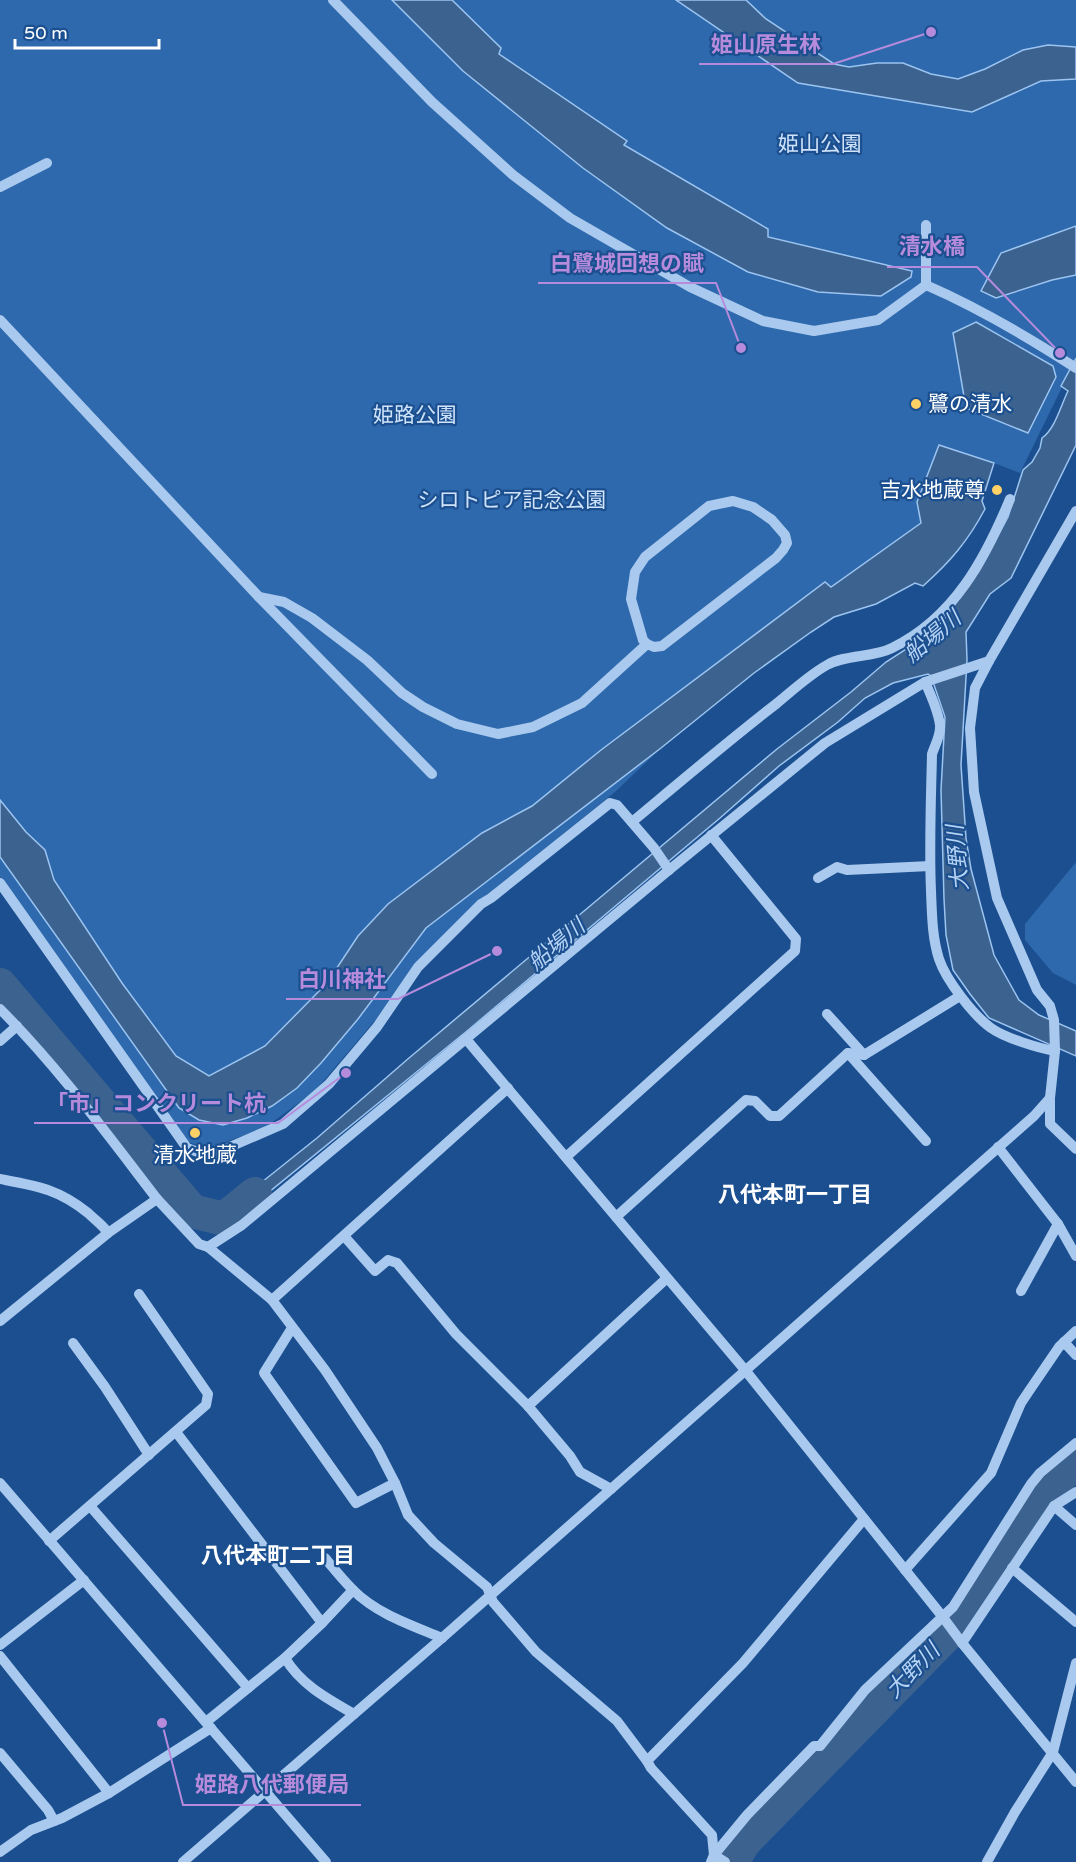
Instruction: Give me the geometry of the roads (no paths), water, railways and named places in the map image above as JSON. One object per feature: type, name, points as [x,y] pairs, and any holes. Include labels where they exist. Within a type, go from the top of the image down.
[{"type":"street","points":[[333,0],[432,102],[513,175],[570,218],[690,287],[763,321],[814,331],[878,320],[926,285]]},
{"type":"street","points":[[0,186],[47,163]]},
{"type":"street","points":[[926,225],[926,285]]},
{"type":"street","points":[[926,285],[964,302],[1073,367]]},
{"type":"street","points":[[0,321],[259,597],[432,774]]},
{"type":"street","points":[[632,822],[763,714],[828,664],[891,649],[933,622],[957,596],[983,557],[994,538],[1010,498]]},
{"type":"street","points":[[733,501],[753,507],[772,520],[785,535],[787,543],[776,558],[662,646],[654,647],[647,644],[643,640],[631,599],[635,572],[645,557],[709,506],[733,501]]},
{"type":"street","points":[[1074,518],[988,661],[975,688],[970,728],[974,792],[997,898],[1037,990],[1050,1006],[1054,1020],[1055,1051],[1050,1124],[1076,1149]]},
{"type":"street","points":[[259,597],[284,602],[312,618],[352,647],[402,693],[423,707],[457,724],[498,734],[533,728],[582,703],[647,644]]},
{"type":"street","points":[[207,1246],[242,1225],[825,743],[925,682],[988,661]]},
{"type":"street","points":[[925,682],[940,727],[932,754],[930,866],[932,931],[940,961],[960,996],[989,1027],[1041,1048],[1055,1051]]},
{"type":"street","points":[[0,883],[187,1148],[209,1156],[283,1124],[329,1084],[377,1027],[418,967],[481,904],[610,803],[618,805],[669,870]]},
{"type":"street","points":[[566,1156],[795,951],[796,939],[711,836]]},
{"type":"street","points":[[818,878],[837,867],[847,870],[930,866]]},
{"type":"street","points":[[616,1217],[746,1100],[755,1101],[770,1116],[779,1116],[848,1053],[864,1055],[960,996]]},
{"type":"street","points":[[0,1009],[99,1123],[158,1199],[199,1244],[207,1246],[272,1300],[325,1370],[377,1448],[408,1515],[434,1543],[487,1587],[493,1602],[536,1652],[617,1721],[651,1768],[712,1836],[712,1858]]},
{"type":"street","points":[[827,1014],[864,1055]]},
{"type":"street","points":[[0,1041],[16,1026]]},
{"type":"street","points":[[466,1039],[745,1370],[962,1643],[1076,1782]]},
{"type":"street","points":[[848,1053],[926,1141]]},
{"type":"street","points":[[272,1300],[508,1088]]},
{"type":"street","points":[[183,1862],[442,1638],[1034,1116],[1050,1098]]},
{"type":"street","points":[[998,1147],[1058,1224],[1076,1257]]},
{"type":"street","points":[[0,1179],[40,1186],[60,1194],[76,1203],[108,1233]]},
{"type":"street","points":[[0,1321],[108,1233],[158,1199]]},
{"type":"street","points":[[1021,1291],[1058,1224]]},
{"type":"street","points":[[344,1236],[375,1271],[388,1260],[397,1263],[456,1334],[528,1406],[570,1456],[580,1472],[611,1488]]},
{"type":"street","points":[[528,1406],[667,1278]]},
{"type":"street","points":[[49,1541],[206,1406],[208,1394],[139,1294]]},
{"type":"street","points":[[292,1329],[264,1373],[356,1503],[395,1483]]},
{"type":"street","points":[[905,1570],[992,1473],[1021,1403],[1059,1347],[1076,1331]]},
{"type":"street","points":[[1064,1342],[1076,1355]]},
{"type":"street","points":[[73,1343],[149,1455]]},
{"type":"street","points":[[176,1432],[322,1623]]},
{"type":"street","points":[[712,1858],[747,1815],[814,1746],[820,1746],[865,1690],[953,1607],[1030,1484],[1076,1443]]},
{"type":"street","points":[[0,1484],[326,1862]]},
{"type":"street","points":[[962,1643],[1054,1506],[1076,1492]]},
{"type":"street","points":[[90,1506],[248,1688]]},
{"type":"street","points":[[1054,1506],[1076,1525]]},
{"type":"street","points":[[647,1761],[743,1663],[864,1519]]},
{"type":"street","points":[[325,1558],[353,1590],[383,1612],[442,1638]]},
{"type":"street","points":[[1012,1568],[1076,1622]]},
{"type":"street","points":[[0,1645],[84,1580]]},
{"type":"street","points":[[0,1852],[31,1830],[62,1818],[109,1792],[208,1725],[285,1658],[353,1590]]},
{"type":"street","points":[[0,1656],[109,1792]]},
{"type":"street","points":[[285,1658],[301,1679],[319,1694],[354,1714]]},
{"type":"street","points":[[987,1862],[1053,1752],[1076,1663]]},
{"type":"street","points":[[0,1753],[48,1810],[54,1821]]},
{"type":"street","points":[[712,1858],[725,1862]]},
{"type":"water","points":[[392,0],[452,0],[501,48],[499,54],[627,141],[624,145],[768,229],[768,237],[912,271],[911,277],[881,296],[818,292],[748,272],[667,228],[583,168],[463,71]]},
{"type":"water","points":[[676,0],[746,0],[766,19],[834,64],[849,67],[877,63],[903,63],[931,74],[958,79],[985,69],[1023,50],[1048,45],[1076,47],[1076,79],[1041,81],[972,112],[798,83]]},
{"type":"water","points":[[1076,226],[1076,275],[1052,280],[996,298],[981,291],[1001,253]]},
{"type":"water","points":[[976,322],[1053,366],[1056,377],[1028,433],[966,408],[953,333]]},
{"type":"water","points":[[1076,358],[1076,445],[1011,578],[990,594],[966,632],[967,660],[961,765],[966,838],[971,869],[994,955],[1019,1000],[1039,1015],[1076,1031],[1076,1056],[989,1018],[953,970],[946,935],[944,899],[941,790],[945,717],[931,676],[928,674],[893,683],[865,698],[838,722],[779,766],[467,1031],[231,1223],[204,1230],[317,1138],[777,749],[886,662],[925,637],[943,621],[979,571],[1008,517],[1023,470],[1032,462],[1040,448],[1042,438],[1051,429],[1068,391],[1061,386]]},
{"type":"water","points":[[939,445],[994,463],[982,501],[985,509],[979,521],[950,560],[933,577],[923,586],[915,583],[876,604],[834,617],[811,632],[754,673],[661,748],[426,928],[358,1019],[321,1063],[297,1088],[272,1106],[247,1118],[223,1125],[199,1120],[179,1108],[0,857],[0,800],[26,832],[45,850],[54,880],[122,983],[176,1056],[209,1076],[265,1046],[327,983],[358,936],[388,904],[482,833],[532,806],[601,750],[825,582],[831,587],[921,523],[917,502]]},
{"type":"waterway","name":"船場川","points":[[0,985],[192,1211],[224,1219],[255,1194]]},
{"type":"waterway","name":"大野川","points":[[732,1862],[744,1842],[957,1624],[1004,1557],[1041,1495],[1065,1472],[1076,1465]]},
{"type":"place","name":"姫山原生林","points":[[931,32]]},
{"type":"place","name":"白鷺城回想の賦","points":[[741,348]]},
{"type":"place","name":"清水橋","points":[[1060,353]]},
{"type":"place","name":"鷺の清水","points":[[916,404]]},
{"type":"place","name":"吉水地蔵尊","points":[[997,490]]},
{"type":"place","name":"白川神社","points":[[497,951]]},
{"type":"place","name":"「市」コンクリート杭","points":[[346,1073]]},
{"type":"place","name":"清水地蔵","points":[[195,1133]]},
{"type":"place","name":"姫路八代郵便局","points":[[162,1723]]},
{"type":"district","name":"八代本町一丁目","points":[[795,1194]]},
{"type":"district","name":"八代本町二丁目","points":[[278,1555]]},
{"type":"park label","name":"姫山公園","points":[[820,144]]},
{"type":"park label","name":"姫路公園","points":[[415,415]]},
{"type":"park label","name":"シロトピア記念公園","points":[[512,500]]}]
